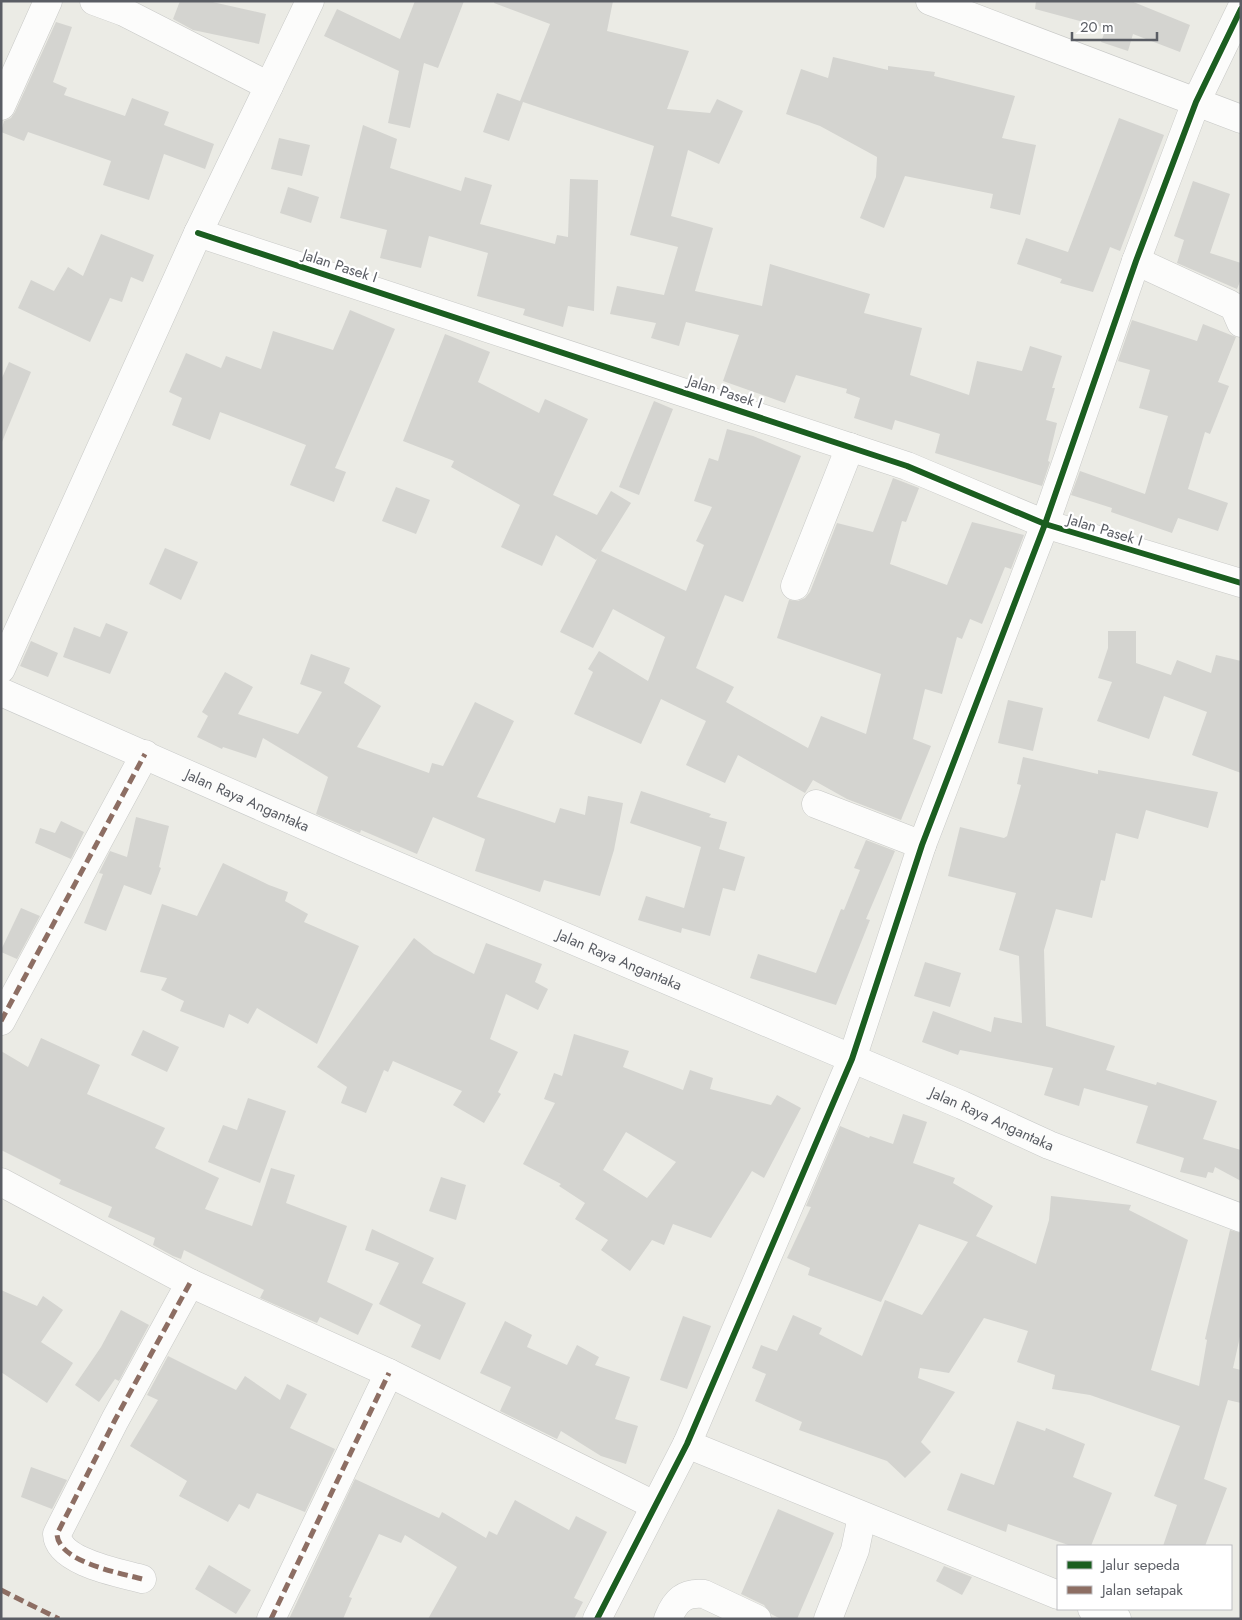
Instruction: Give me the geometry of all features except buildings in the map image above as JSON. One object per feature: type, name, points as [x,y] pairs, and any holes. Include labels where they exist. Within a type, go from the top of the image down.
[{"type":"street","points":[[1,106],[48,1]]},
{"type":"street","points":[[94,1],[126,7],[269,86]]},
{"type":"street","points":[[1,669],[198,233],[310,1]]},
{"type":"street","points":[[940,3],[1241,119]]},
{"type":"street","points":[[597,1619],[654,1504],[687,1444],[852,1059],[922,845],[1045,524],[1136,261],[1196,102],[1241,9]]},
{"type":"street","name":"Jalan Pasek I","points":[[198,233],[850,446],[907,466],[1045,524],[1241,584]]},
{"type":"street","points":[[1136,261],[1229,304],[1234,307],[1241,323]]},
{"type":"street","points":[[795,586],[850,446]]},
{"type":"street","name":"Jalan Raya Angantaka","points":[[1,692],[362,851],[852,1059],[1049,1145],[1241,1218]]},
{"type":"street","points":[[1,1020],[145,754]]},
{"type":"street","points":[[816,804],[922,845]]},
{"type":"street","points":[[1,1182],[190,1283],[389,1373],[654,1504]]},
{"type":"street","points":[[142,1579],[102,1568],[72,1556],[59,1541],[57,1534],[110,1429],[190,1283]]},
{"type":"street","points":[[271,1619],[389,1373]]},
{"type":"street","points":[[687,1444],[1057,1595]]},
{"type":"street","points":[[828,1619],[854,1550],[862,1516]]},
{"type":"street","points":[[668,1619],[674,1605],[681,1598],[696,1593],[704,1594],[757,1619]]},
{"type":"street","points":[[1094,1610],[1117,1619]]},
{"type":"marked path","points":[[1,1021],[145,754]]},
{"type":"marked path","points":[[142,1579],[106,1570],[79,1559],[60,1544],[57,1534],[115,1420],[190,1283]]},
{"type":"marked path","points":[[271,1619],[389,1373]]},
{"type":"marked path","points":[[1,1590],[59,1619]]},
{"type":"cycle path","points":[[597,1619],[687,1444],[852,1059],[922,845],[1045,524],[1136,261],[1196,102],[1241,9]]},
{"type":"cycle path","points":[[198,233],[907,466],[1045,524],[1241,583]]}]
